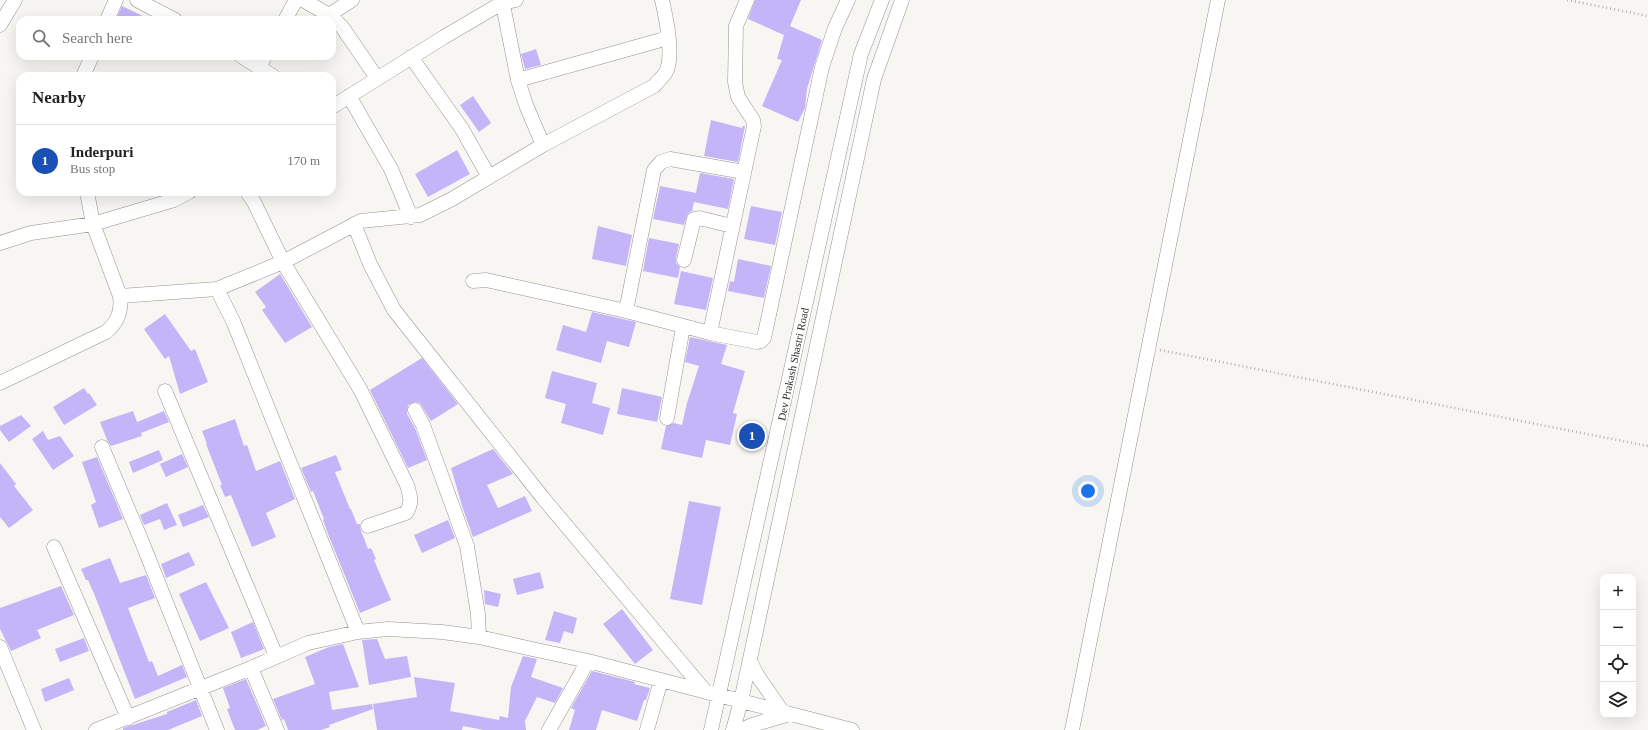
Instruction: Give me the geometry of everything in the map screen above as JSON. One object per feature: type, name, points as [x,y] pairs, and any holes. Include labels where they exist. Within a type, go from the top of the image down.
[{"type":"street","points":[[0,25],[15,0]]},
{"type":"street","points":[[109,16],[116,0]]},
{"type":"street","points":[[137,0],[167,16]]},
{"type":"street","points":[[287,16],[296,0]]},
{"type":"street","points":[[303,0],[329,15],[352,0]]},
{"type":"street","points":[[120,296],[217,289],[283,262],[361,220],[411,217],[420,215],[445,202],[543,145],[654,86],[667,71],[669,62],[668,38],[662,0]]},
{"type":"street","points":[[710,333],[754,126],[738,97],[735,82],[735,32],[747,0]]},
{"type":"street","points":[[473,281],[486,280],[626,311],[710,333],[757,342],[761,341],[764,338],[822,67],[835,28],[848,0]]},
{"type":"street","name":"Dev Prakash Shastri Road","points":[[711,730],[860,61],[882,0]]},
{"type":"street","name":"Dev Prakash Shastri Road","points":[[733,730],[750,660],[874,79],[902,0]]},
{"type":"street","points":[[1072,730],[1218,0]]},
{"type":"street","points":[[336,104],[376,78],[507,1],[518,80],[526,105],[543,145]]},
{"type":"street","points":[[336,21],[342,27],[376,78]]},
{"type":"street","points":[[518,80],[668,38]]},
{"type":"street","points":[[411,57],[462,128],[489,176]]},
{"type":"street","points":[[86,72],[90,60]]},
{"type":"street","points":[[262,61],[270,72]]},
{"type":"street","points":[[349,96],[391,169],[411,217]]},
{"type":"street","points":[[626,311],[654,170],[660,162],[670,159],[744,172]]},
{"type":"street","points":[[0,383],[106,332],[115,324],[120,313],[120,296],[93,224],[88,196]]},
{"type":"street","points":[[0,243],[17,236],[93,224],[174,200],[182,196]]},
{"type":"street","points":[[250,196],[283,262],[360,389],[407,485],[411,500],[410,508],[406,513],[368,526]]},
{"type":"street","points":[[684,260],[694,219],[699,218],[732,226]]},
{"type":"street","points":[[354,224],[370,264],[394,310],[543,498],[705,691]]},
{"type":"street","points":[[0,230],[17,236]]},
{"type":"street","points":[[217,289],[233,321],[358,632]]},
{"type":"street","points":[[667,418],[683,327]]},
{"type":"street","points":[[165,391],[276,656]]},
{"type":"street","points":[[415,410],[423,425],[468,546],[478,614],[479,637]]},
{"type":"street","points":[[102,447],[142,542],[217,730]]},
{"type":"street","points":[[54,547],[128,718]]},
{"type":"street","points":[[96,730],[113,727],[128,718],[252,668],[308,643],[358,632],[388,629],[442,632],[479,637],[588,661],[852,730]]},
{"type":"street","points":[[0,647],[34,730]]},
{"type":"street","points":[[750,660],[757,675],[786,712]]},
{"type":"street","points":[[549,730],[588,661]]},
{"type":"street","points":[[252,668],[277,730]]},
{"type":"street","points":[[647,730],[661,680]]},
{"type":"street","points":[[742,730],[786,712]]},
{"type":"path","points":[[1567,0],[1648,16]]},
{"type":"path","points":[[1149,348],[1648,446]]},
{"type":"building","points":[[755,0],[801,0],[790,26],[822,40],[807,89],[805,108],[798,122],[762,106],[782,60],[777,59],[784,35],[748,19]]},
{"type":"building","points":[[122,6],[143,16],[118,16]]},
{"type":"building","points":[[536,49],[541,65],[525,69],[521,54]]},
{"type":"building","points":[[473,96],[491,123],[479,132],[460,105]]},
{"type":"building","points":[[711,120],[742,128],[745,126],[738,162],[704,156]]},
{"type":"building","points":[[457,150],[470,174],[428,197],[415,174]]},
{"type":"building","points":[[700,173],[734,179],[728,209],[694,202]]},
{"type":"building","points":[[660,186],[696,193],[692,211],[688,213],[684,225],[653,219]]},
{"type":"building","points":[[751,206],[782,212],[775,245],[744,239]]},
{"type":"building","points":[[598,226],[632,235],[626,266],[592,259]]},
{"type":"building","points":[[649,238],[679,244],[676,258],[676,263],[680,267],[678,278],[643,271]]},
{"type":"building","points":[[738,259],[771,266],[764,298],[728,291],[730,281],[734,282]]},
{"type":"building","points":[[681,271],[713,278],[706,310],[674,304]]},
{"type":"building","points":[[280,274],[312,327],[285,343],[262,310],[266,307],[255,292]]},
{"type":"building","points":[[592,312],[636,322],[629,347],[607,341],[601,363],[556,350],[563,325],[586,332]]},
{"type":"building","points":[[165,314],[191,351],[195,349],[208,382],[180,394],[169,356],[165,359],[144,329]]},
{"type":"building","points":[[690,337],[727,345],[721,364],[745,371],[733,413],[737,414],[730,445],[706,440],[702,458],[661,449],[666,426],[674,423],[682,425],[687,403],[699,366],[685,362]]},
{"type":"building","points":[[422,358],[458,404],[431,421],[420,403],[415,402],[408,405],[407,414],[415,428],[427,460],[408,468],[370,390]]},
{"type":"building","points":[[552,371],[597,383],[592,403],[610,408],[603,435],[561,423],[566,404],[545,398]]},
{"type":"building","points":[[84,388],[97,405],[64,425],[53,407]]},
{"type":"building","points":[[622,388],[662,397],[657,422],[617,414]]},
{"type":"building","points":[[133,411],[137,422],[164,411],[169,422],[141,433],[142,436],[111,446],[100,422]]},
{"type":"building","points":[[21,415],[31,426],[9,442],[0,430],[0,426]]},
{"type":"building","points":[[235,419],[244,446],[247,445],[256,471],[280,461],[295,499],[266,513],[276,537],[252,547],[231,495],[225,497],[202,431]]},
{"type":"building","points":[[43,431],[48,440],[60,436],[74,456],[53,470],[32,439]]},
{"type":"building","points":[[493,449],[513,474],[487,485],[498,508],[525,496],[532,511],[473,537],[451,468]]},
{"type":"building","points":[[159,450],[163,460],[133,473],[129,462]]},
{"type":"building","points":[[182,454],[188,467],[166,477],[160,464]]},
{"type":"building","points":[[336,455],[342,470],[335,472],[357,524],[360,524],[360,528],[368,549],[371,548],[376,559],[374,560],[391,600],[360,613],[328,534],[313,491],[311,492],[301,468]]},
{"type":"building","points":[[97,457],[123,519],[99,528],[91,505],[96,502],[82,462]]},
{"type":"building","points":[[0,463],[16,484],[14,486],[33,510],[9,528],[0,517]]},
{"type":"building","points":[[689,501],[721,507],[702,605],[670,599]]},
{"type":"building","points":[[167,503],[177,525],[164,530],[160,519],[144,525],[140,515]]},
{"type":"building","points":[[203,505],[209,517],[183,527],[178,515]]},
{"type":"building","points":[[448,520],[455,538],[422,553],[414,535]]},
{"type":"building","points":[[189,552],[195,565],[166,578],[161,564]]},
{"type":"building","points":[[110,558],[120,583],[146,575],[155,598],[128,608],[149,662],[152,661],[158,676],[182,665],[187,677],[135,699],[95,596],[81,569]]},
{"type":"building","points":[[540,572],[544,588],[517,595],[513,579]]},
{"type":"building","points":[[206,582],[229,628],[200,641],[179,594]]},
{"type":"building","points":[[61,586],[74,615],[37,630],[41,638],[11,651],[0,629],[0,608]]},
{"type":"building","points":[[484,590],[501,594],[498,607],[485,604]]},
{"type":"building","points":[[622,609],[653,650],[635,664],[603,624]]},
{"type":"building","points":[[554,611],[577,618],[573,634],[564,631],[560,643],[545,640]]},
{"type":"building","points":[[253,622],[264,649],[241,658],[231,632]]},
{"type":"building","points":[[84,638],[89,651],[60,662],[55,649]]},
{"type":"building","points":[[377,639],[385,659],[407,656],[411,677],[369,685],[362,640]]},
{"type":"building","points":[[343,644],[359,687],[329,692],[332,710],[372,704],[373,709],[329,725],[330,727],[321,730],[288,730],[273,699],[315,684],[305,657],[329,647]]},
{"type":"building","points":[[523,656],[537,659],[531,677],[563,688],[555,703],[537,697],[525,721],[526,730],[484,730],[463,726],[462,730],[377,730],[373,704],[417,697],[414,677],[455,683],[450,711],[499,720],[500,716],[508,718],[511,687]]},
{"type":"building","points":[[592,671],[635,682],[634,684],[650,688],[637,721],[602,710],[596,730],[569,730],[575,710],[571,708]]},
{"type":"building","points":[[69,678],[74,690],[45,702],[41,689]]},
{"type":"building","points":[[246,679],[266,726],[257,730],[235,730],[227,709],[230,708],[223,688]]},
{"type":"building","points":[[196,700],[202,716],[168,730],[123,730],[123,728],[167,714],[167,712]]},
{"type":"place","name":"Inderpuri","points":[[752,436]]}]
